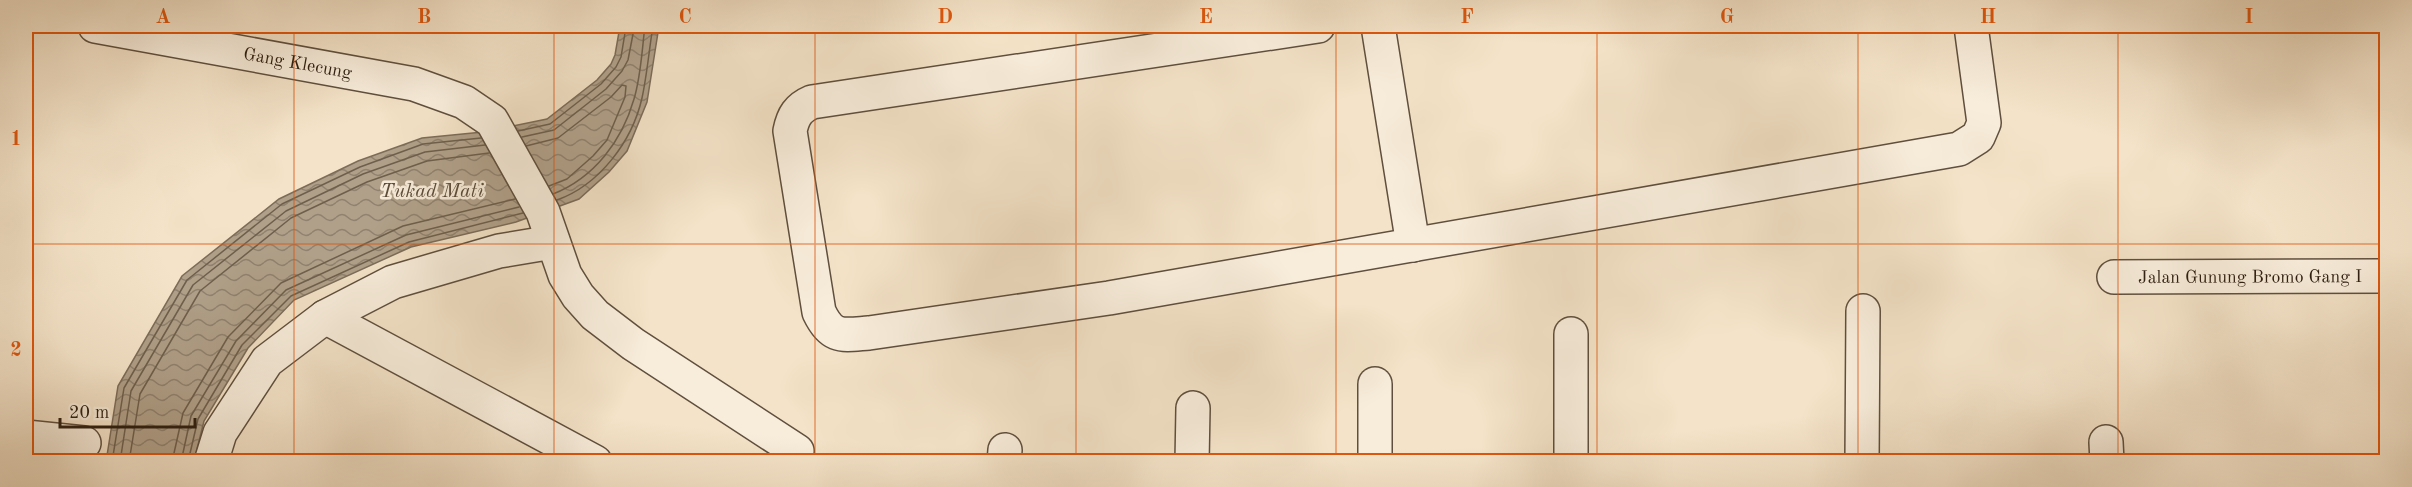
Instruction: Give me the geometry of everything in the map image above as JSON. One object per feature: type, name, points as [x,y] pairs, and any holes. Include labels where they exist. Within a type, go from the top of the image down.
[{"type":"street","name":"Gang Klecung","points":[[95,26],[414,84],[464,102],[492,121],[548,227]]},
{"type":"street","points":[[1318,26],[812,102],[801,107],[793,119],[790,131],[819,312],[826,327],[843,335],[869,333],[1109,298],[1959,149],[1978,137],[1984,123],[1971,26]]},
{"type":"street","points":[[1378,26],[1413,245]]},
{"type":"street","points":[[211,462],[220,433],[267,361],[325,317],[393,282],[499,251],[548,227],[565,275],[578,296],[595,315],[633,344],[797,451]]},
{"type":"street","name":"Jalan Gunung Bromo Gang I","points":[[2114,277],[2386,276]]},
{"type":"street","points":[[1862,462],[1863,311]]},
{"type":"street","points":[[325,317],[595,462]]},
{"type":"street","points":[[1571,462],[1572,334]]},
{"type":"street","points":[[1375,384],[1375,462]]},
{"type":"street","points":[[1192,462],[1193,408]]},
{"type":"street","points":[[26,437],[84,443]]},
{"type":"water","name":"Tukad Mati","points":[[617,26],[659,26],[647,102],[627,151],[609,172],[579,199],[516,222],[411,247],[294,300],[248,348],[204,421],[194,461],[106,462],[118,386],[182,276],[279,199],[358,161],[422,138],[483,132],[547,119],[597,80],[611,64],[619,32]]}]
